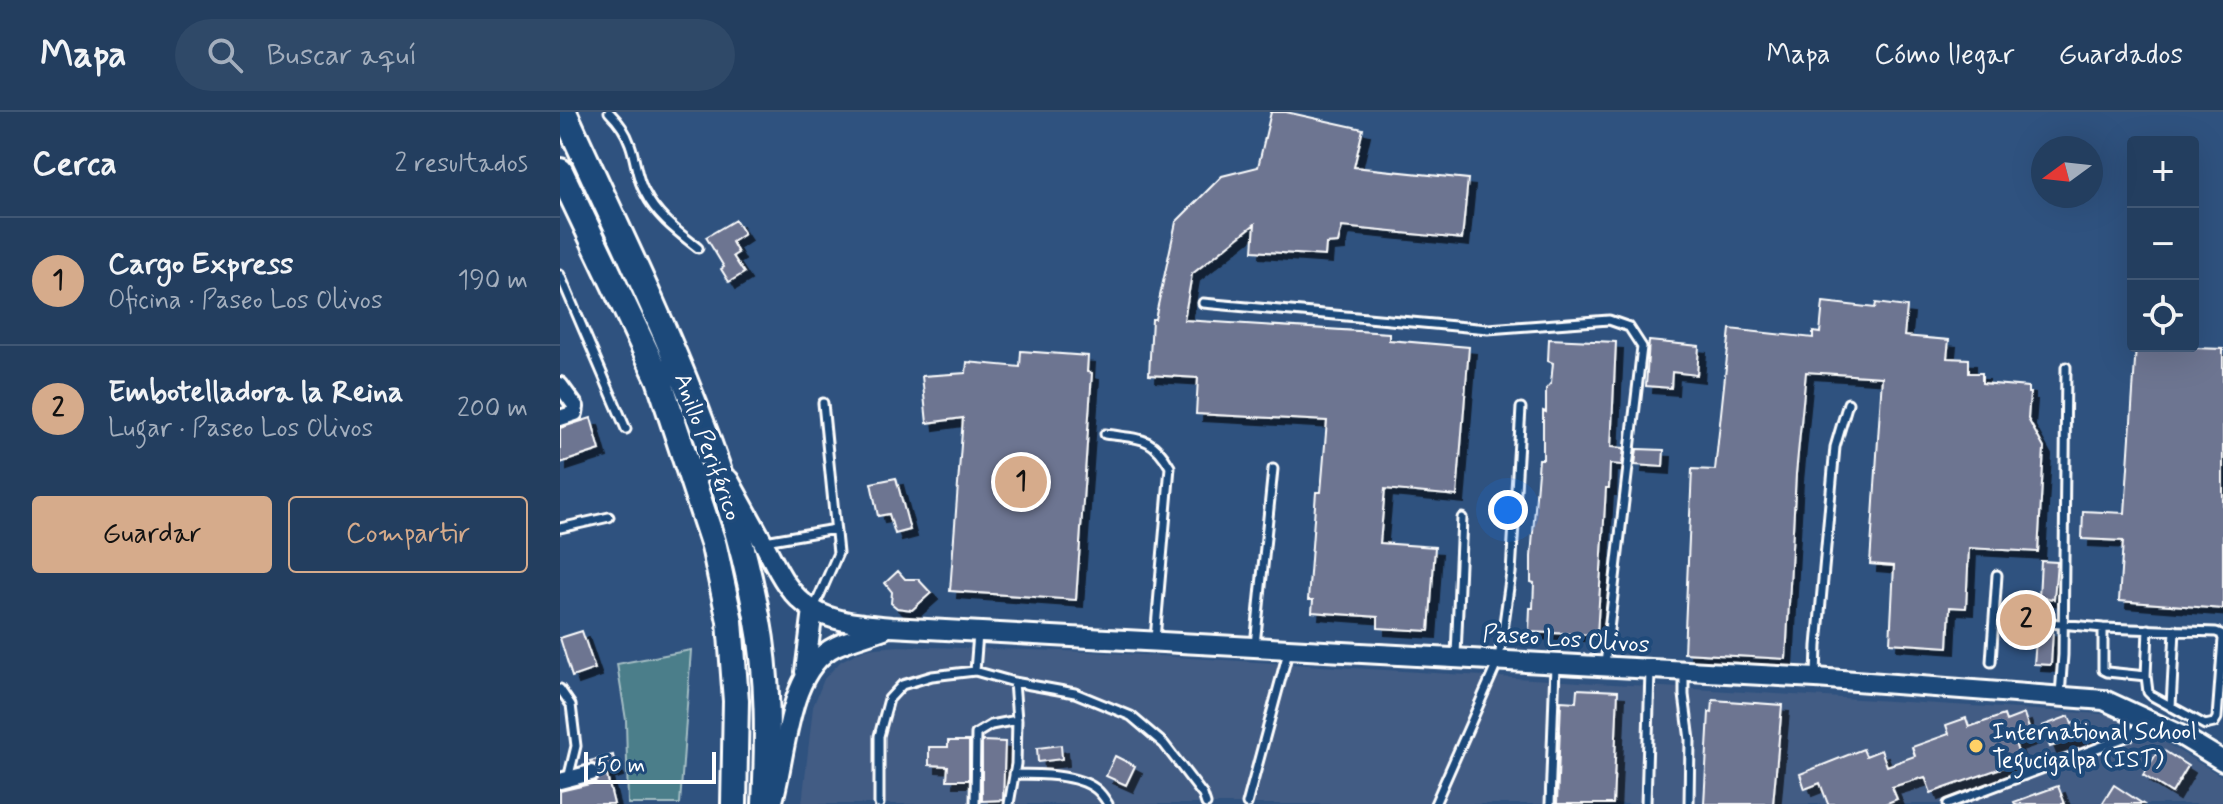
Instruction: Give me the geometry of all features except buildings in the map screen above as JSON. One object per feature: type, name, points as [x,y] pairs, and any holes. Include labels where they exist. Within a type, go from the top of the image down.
[{"type":"highway","name":"Anillo Periférico","points":[[564,112],[682,375],[711,446],[738,533],[758,617],[767,700],[765,804]]},
{"type":"highway","name":"Anillo Periférico","points":[[560,171],[566,200],[659,379],[714,546],[730,621],[736,701],[734,804]]},
{"type":"street","points":[[560,385],[576,407],[575,413],[560,418]]},
{"type":"street","name":"Paseo Los Olivos","points":[[711,446],[782,580],[795,596],[813,610],[833,618],[891,627],[1816,678],[2104,700],[2180,735],[2223,761]]},
{"type":"street","points":[[805,675],[813,610]]},
{"type":"street","name":"Paseo Los Olivos","points":[[772,804],[796,696],[805,675],[817,660],[834,647],[891,627]]},
{"type":"street","points":[[564,780],[591,773]]},
{"type":"lane","points":[[609,112],[630,143],[636,173],[645,195],[664,221],[698,248]]},
{"type":"lane","points":[[560,275],[626,429]]},
{"type":"lane","points":[[1203,303],[1488,329],[1609,320],[1629,327],[1642,347],[1605,666]]},
{"type":"lane","points":[[2059,697],[2063,623],[2066,367]]},
{"type":"lane","points":[[813,610],[838,553],[823,403]]},
{"type":"lane","points":[[1816,678],[1835,447],[1848,403]]},
{"type":"lane","points":[[1435,804],[1499,659],[1511,573],[1521,408]]},
{"type":"lane","points":[[1105,434],[1147,440],[1162,453],[1170,467],[1155,642]]},
{"type":"lane","points":[[1255,647],[1273,469]]},
{"type":"lane","points":[[560,528],[609,517]]},
{"type":"lane","points":[[1456,657],[1462,518]]},
{"type":"lane","points":[[763,542],[835,529]]},
{"type":"lane","points":[[1991,662],[1997,575]]},
{"type":"lane","points":[[1995,618],[2221,634],[2217,718],[2214,723],[2205,725],[2148,692],[2148,629]]},
{"type":"lane","points":[[2103,628],[2103,670],[2146,676]]},
{"type":"lane","points":[[2171,707],[2175,630]]},
{"type":"lane","points":[[975,671],[978,632]]},
{"type":"lane","points":[[1247,804],[1289,649]]},
{"type":"lane","points":[[1550,804],[1555,663]]},
{"type":"lane","points":[[1646,804],[1650,669]]},
{"type":"lane","points":[[879,804],[879,736],[889,699],[902,685],[932,676],[975,671],[1075,693],[1131,716],[1164,744],[1203,795],[1206,804]]},
{"type":"lane","points":[[1685,672],[1684,695],[1690,740],[1689,804]]},
{"type":"lane","points":[[1009,804],[1017,720],[1014,682]]},
{"type":"lane","points":[[560,689],[571,705],[576,746],[564,780]]},
{"type":"lane","points":[[1948,804],[2129,736],[2148,719]]},
{"type":"lane","points":[[975,804],[976,734],[991,725],[1017,720]]},
{"type":"lane","points":[[1014,774],[1043,774],[1084,782],[1098,790],[1108,804]]},
{"type":"shaded area","points":[[899,646],[1093,652],[2118,715],[2223,777],[2223,804],[802,804],[813,707],[824,679],[841,661],[865,649]]},
{"type":"green space","points":[[691,650],[680,804],[628,804],[626,720],[617,664]]},
{"type":"place","name":"Cargo Express","points":[[1021,482]]},
{"type":"place","name":"Embotelladora la Reina","points":[[2026,620]]},
{"type":"place","name":"International School Tegucigalpa (IST)","points":[[1976,746]]}]
